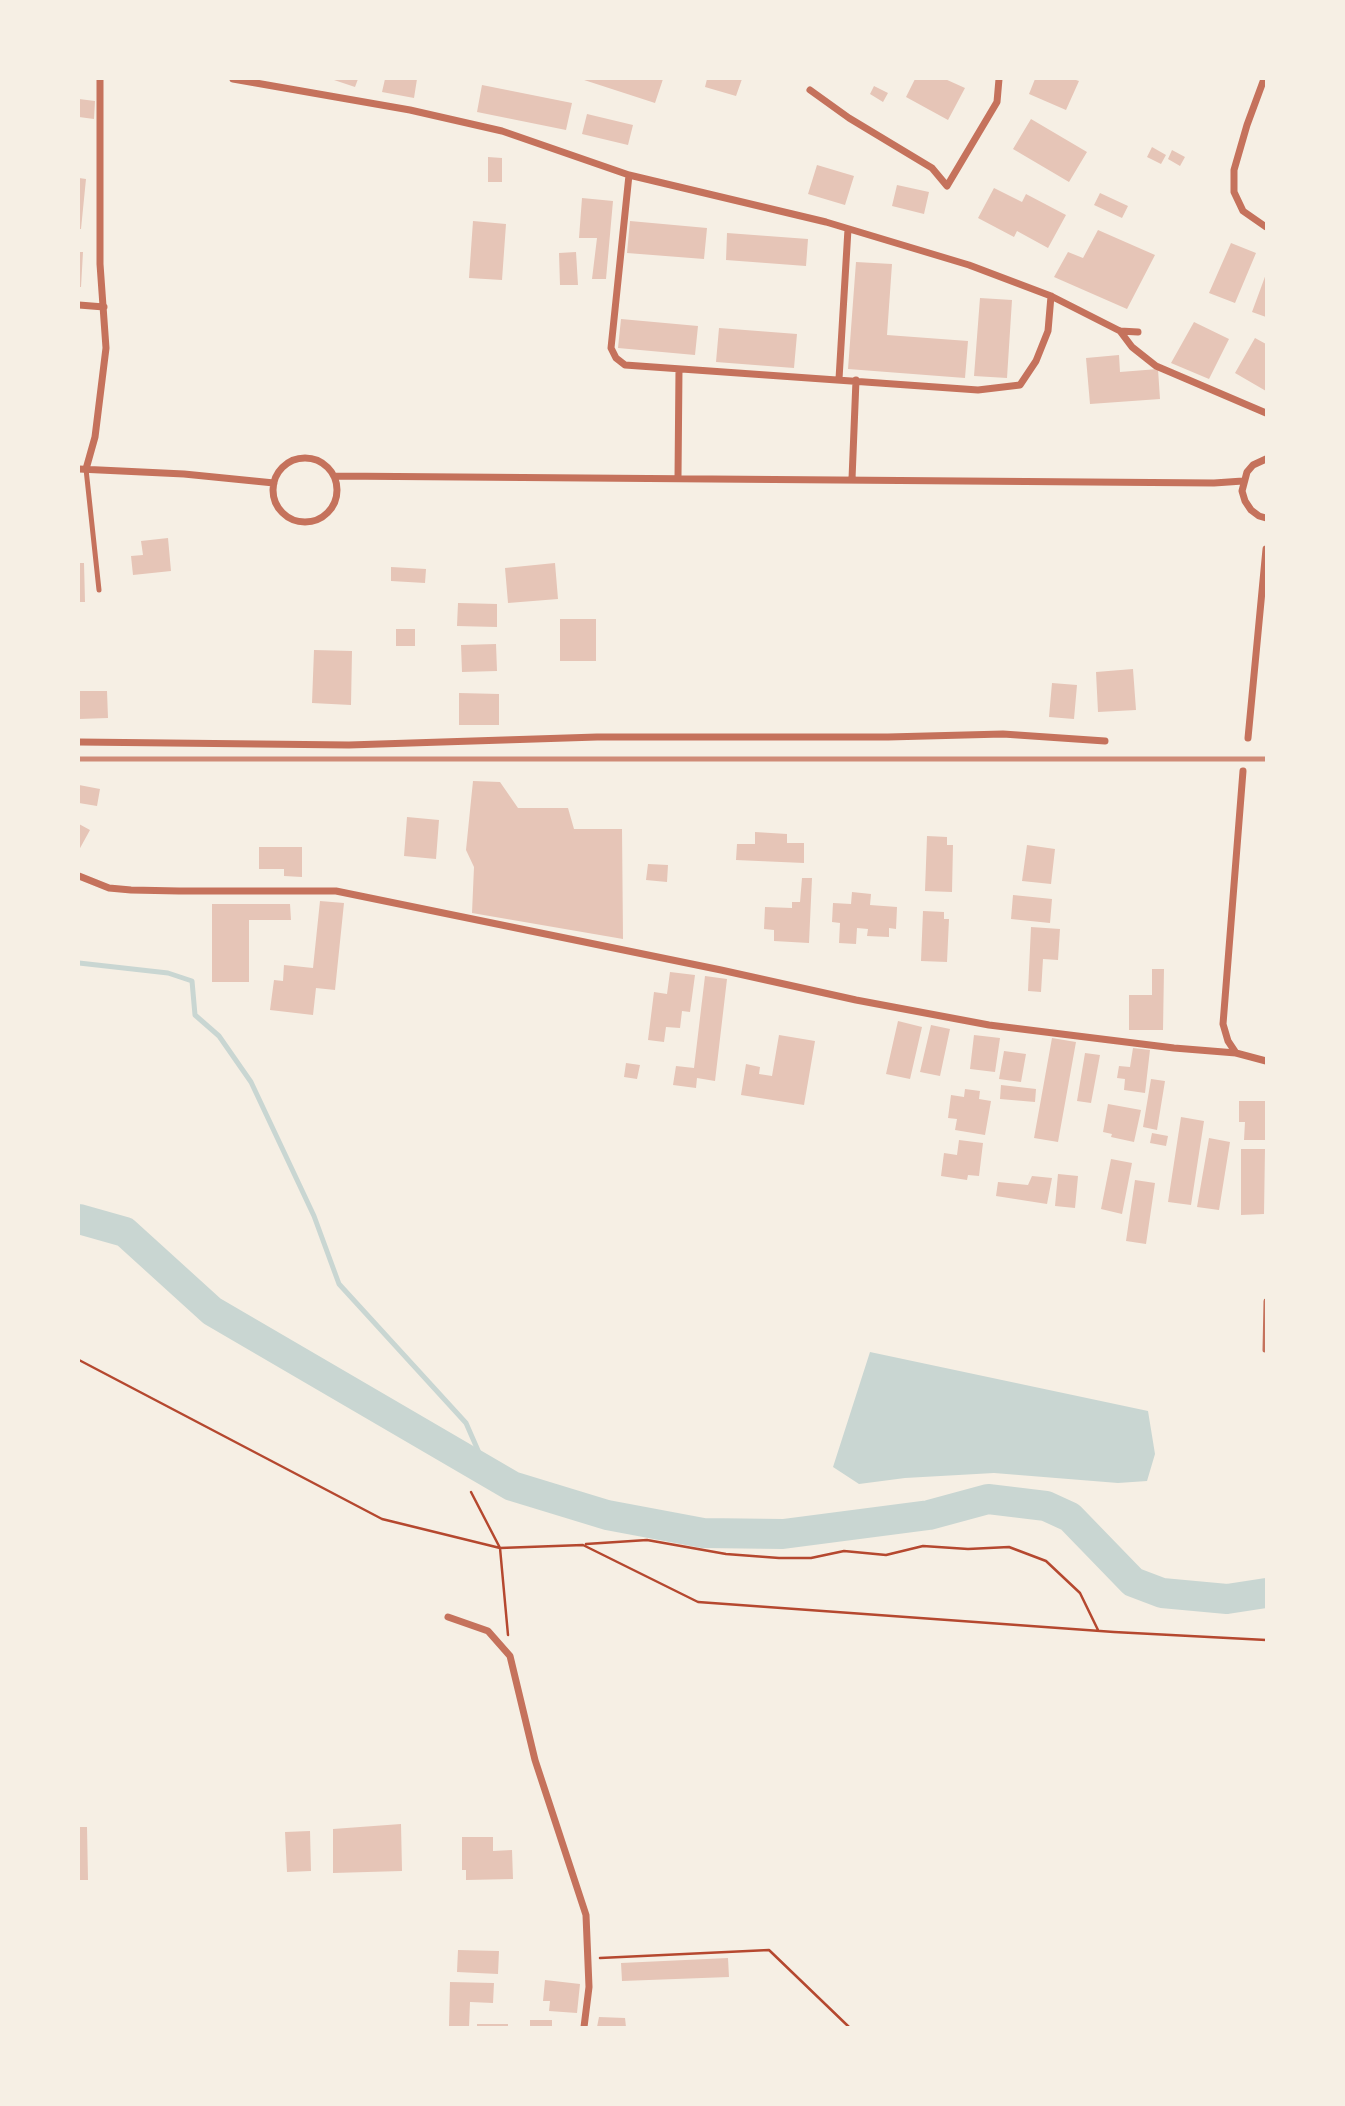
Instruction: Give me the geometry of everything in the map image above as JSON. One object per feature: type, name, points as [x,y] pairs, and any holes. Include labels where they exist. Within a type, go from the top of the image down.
[{"type":"street","points":[[100,79],[100,264],[106,348],[95,437],[82,469],[184,474],[274,483]]},
{"type":"street","points":[[233,79],[410,110],[502,131],[629,176],[848,229],[969,265],[1051,296],[1120,331],[1138,332]]},
{"type":"street","points":[[810,90],[932,168],[947,186],[997,102],[999,79]]},
{"type":"street","points":[[1264,79],[1234,170],[1234,192],[1243,211],[1266,227]]},
{"type":"street","points":[[629,176],[611,348],[616,358],[625,365],[978,390],[1020,385],[1036,361],[1048,331],[1051,296]]},
{"type":"street","points":[[839,379],[848,229]]},
{"type":"street","points":[[79,305],[104,307]]},
{"type":"street","points":[[1120,331],[1132,347],[1156,366],[1266,413]]},
{"type":"street","points":[[678,477],[679,369]]},
{"type":"street","points":[[852,479],[856,380]]},
{"type":"street","points":[[302,458],[315,460],[326,466],[334,476],[336,500],[330,511],[321,519],[297,521],[286,516],[278,507],[274,483],[280,471],[289,463],[302,458]]},
{"type":"street","points":[[1266,459],[1253,465],[1247,472],[1242,491],[1251,510],[1266,518]]},
{"type":"street","points":[[334,476],[1214,483],[1243,481]]},
{"type":"street","points":[[1248,735],[1266,549]]},
{"type":"street","points":[[79,742],[349,745],[597,737],[888,737],[1003,734],[1105,741]]},
{"type":"street","points":[[1236,1053],[1228,1041],[1223,1024],[1243,771]]},
{"type":"street","points":[[79,876],[109,888],[131,890],[336,891],[856,1000],[989,1025],[1236,1053],[1266,1061]]},
{"type":"street","points":[[448,1617],[488,1631],[510,1656],[535,1760],[586,1915],[589,1987],[584,2027]]},
{"type":"lane","points":[[82,469],[99,590]]},
{"type":"lane","points":[[1265,1350],[1266,1300]]},
{"type":"path","points":[[79,1360],[382,1519],[500,1548],[647,1540],[726,1554],[811,1558],[844,1551],[886,1555],[923,1546],[968,1549],[1009,1547],[1046,1561],[1080,1592],[1098,1631]]},
{"type":"path","points":[[471,1492],[500,1548],[510,1656]]},
{"type":"path","points":[[583,1545],[698,1602],[1098,1631],[1266,1640]]},
{"type":"path","points":[[588,1959],[769,1950],[849,2027]]},
{"type":"shaded area","points":[[870,1352],[1148,1411],[1155,1454],[1147,1481],[1118,1483],[994,1473],[905,1478],[859,1484],[833,1467]]},
{"type":"building","points":[[331,79],[358,79],[355,87]]},
{"type":"building","points":[[385,79],[417,79],[414,98],[382,92]]},
{"type":"building","points":[[581,79],[663,79],[655,103]]},
{"type":"building","points":[[707,79],[742,79],[736,96],[705,87]]},
{"type":"building","points":[[915,79],[945,79],[965,88],[948,120],[906,97]]},
{"type":"building","points":[[1035,79],[1079,81],[1066,110],[1029,94]]},
{"type":"building","points":[[482,85],[572,103],[566,130],[477,112]]},
{"type":"building","points":[[874,86],[888,93],[883,102],[870,94]]},
{"type":"building","points":[[79,99],[95,101],[94,119],[79,117]]},
{"type":"building","points":[[587,114],[633,125],[628,145],[582,134]]},
{"type":"building","points":[[1031,119],[1087,152],[1069,182],[1013,149]]},
{"type":"building","points":[[1152,147],[1166,155],[1161,164],[1147,157]]},
{"type":"building","points":[[1172,150],[1185,157],[1180,166],[1168,159]]},
{"type":"building","points":[[488,157],[502,158],[502,182],[488,182]]},
{"type":"building","points":[[817,165],[854,176],[845,205],[808,194]]},
{"type":"building","points":[[79,178],[86,179],[81,229],[79,229]]},
{"type":"building","points":[[897,185],[929,192],[924,214],[892,206]]},
{"type":"building","points":[[994,188],[1022,202],[1026,194],[1066,215],[1048,248],[1017,231],[1014,237],[978,218]]},
{"type":"building","points":[[1100,193],[1128,206],[1122,218],[1094,205]]},
{"type":"building","points":[[582,198],[613,201],[606,279],[592,279],[597,238],[579,238]]},
{"type":"building","points":[[473,221],[506,224],[502,280],[469,278]]},
{"type":"building","points":[[630,221],[707,228],[704,259],[627,253]]},
{"type":"building","points":[[1098,230],[1155,255],[1127,309],[1054,277],[1068,252],[1083,258]]},
{"type":"building","points":[[727,233],[808,239],[806,266],[726,260]]},
{"type":"building","points":[[1231,243],[1256,253],[1235,303],[1209,293]]},
{"type":"building","points":[[79,252],[83,252],[81,287],[79,287]]},
{"type":"building","points":[[576,252],[578,285],[560,285],[559,253]]},
{"type":"building","points":[[856,262],[892,264],[887,335],[968,341],[965,378],[848,369]]},
{"type":"building","points":[[1266,274],[1266,317],[1252,312]]},
{"type":"building","points":[[980,298],[1012,300],[1007,378],[974,376]]},
{"type":"building","points":[[621,319],[698,326],[695,355],[618,348]]},
{"type":"building","points":[[1194,322],[1229,339],[1209,379],[1171,363]]},
{"type":"building","points":[[719,328],[797,334],[794,368],[716,362]]},
{"type":"building","points":[[1255,338],[1266,344],[1266,391],[1235,373]]},
{"type":"building","points":[[1119,355],[1120,372],[1158,369],[1160,399],[1090,404],[1086,358]]},
{"type":"building","points":[[168,538],[171,571],[133,575],[131,556],[143,555],[141,541]]},
{"type":"building","points":[[79,563],[84,563],[85,602],[79,602]]},
{"type":"building","points":[[555,563],[558,599],[508,603],[505,568]]},
{"type":"building","points":[[391,567],[426,569],[425,583],[391,581]]},
{"type":"building","points":[[458,603],[497,604],[497,627],[457,626]]},
{"type":"building","points":[[560,619],[596,619],[596,661],[560,661]]},
{"type":"building","points":[[396,629],[415,629],[415,646],[396,646]]},
{"type":"building","points":[[496,644],[497,671],[462,672],[461,645]]},
{"type":"building","points":[[314,650],[352,651],[351,705],[312,703]]},
{"type":"building","points":[[1133,669],[1136,710],[1098,712],[1096,672]]},
{"type":"building","points":[[1052,683],[1077,685],[1074,719],[1049,717]]},
{"type":"building","points":[[79,691],[107,691],[108,718],[79,719]]},
{"type":"building","points":[[459,693],[499,694],[499,725],[459,725]]},
{"type":"building","points":[[473,781],[500,782],[518,808],[568,808],[574,829],[622,829],[623,939],[472,913],[474,867],[466,850]]},
{"type":"building","points":[[79,785],[100,789],[97,806],[79,803]]},
{"type":"building","points":[[407,817],[439,820],[436,859],[404,856]]},
{"type":"building","points":[[79,824],[90,830],[79,850]]},
{"type":"building","points":[[755,832],[787,834],[787,843],[804,843],[804,863],[736,860],[737,844],[755,844]]},
{"type":"building","points":[[927,836],[947,837],[947,845],[953,845],[952,892],[925,891]]},
{"type":"building","points":[[1027,845],[1055,849],[1051,884],[1022,881]]},
{"type":"building","points":[[259,847],[302,847],[302,877],[284,876],[284,869],[259,869]]},
{"type":"building","points":[[648,864],[668,865],[667,882],[646,880]]},
{"type":"building","points":[[802,878],[812,878],[809,943],[774,941],[774,930],[764,929],[765,907],[792,908],[792,902],[800,902]]},
{"type":"building","points":[[852,892],[871,894],[870,905],[897,907],[896,929],[889,928],[889,937],[867,936],[868,929],[857,928],[856,944],[839,943],[840,923],[832,922],[833,903],[851,904]]},
{"type":"building","points":[[1013,895],[1052,899],[1050,923],[1011,919]]},
{"type":"building","points":[[320,901],[344,903],[335,990],[316,988],[313,1015],[270,1010],[274,980],[283,981],[284,965],[313,968]]},
{"type":"building","points":[[212,904],[290,904],[291,920],[249,920],[249,982],[212,982]]},
{"type":"building","points":[[923,911],[944,912],[944,919],[949,919],[947,962],[921,961]]},
{"type":"building","points":[[1031,927],[1060,929],[1058,960],[1043,959],[1041,992],[1028,991]]},
{"type":"building","points":[[1152,969],[1164,969],[1163,1030],[1129,1030],[1129,995],[1152,995]]},
{"type":"building","points":[[670,972],[695,975],[690,1012],[682,1011],[680,1028],[666,1027],[664,1042],[648,1040],[654,992],[667,994]]},
{"type":"building","points":[[705,976],[727,979],[715,1081],[697,1078],[696,1088],[673,1085],[676,1066],[694,1068]]},
{"type":"building","points":[[898,1021],[922,1027],[910,1079],[886,1074]]},
{"type":"building","points":[[931,1025],[950,1029],[940,1076],[920,1072]]},
{"type":"building","points":[[779,1035],[815,1041],[804,1105],[741,1095],[746,1064],[760,1067],[759,1074],[772,1076]]},
{"type":"building","points":[[974,1035],[1000,1038],[995,1072],[970,1069]]},
{"type":"building","points":[[1052,1038],[1076,1042],[1058,1142],[1034,1138]]},
{"type":"building","points":[[1133,1048],[1150,1050],[1145,1093],[1124,1090],[1125,1079],[1117,1078],[1119,1066],[1130,1067]]},
{"type":"building","points":[[1004,1051],[1026,1054],[1021,1082],[999,1079]]},
{"type":"building","points":[[1085,1053],[1100,1055],[1091,1103],[1077,1101]]},
{"type":"building","points":[[626,1063],[640,1065],[637,1079],[624,1077]]},
{"type":"building","points":[[1151,1079],[1165,1081],[1157,1130],[1143,1127]]},
{"type":"building","points":[[1001,1085],[1036,1089],[1035,1102],[1000,1099]]},
{"type":"building","points":[[965,1089],[980,1091],[979,1099],[991,1101],[985,1135],[955,1130],[957,1119],[948,1118],[951,1095],[964,1097]]},
{"type":"building","points":[[1239,1101],[1266,1101],[1266,1140],[1244,1140],[1245,1122],[1239,1122]]},
{"type":"building","points":[[1108,1104],[1141,1110],[1134,1142],[1111,1137],[1112,1134],[1103,1132]]},
{"type":"building","points":[[1181,1117],[1204,1121],[1191,1205],[1168,1202]]},
{"type":"building","points":[[1152,1133],[1168,1136],[1166,1146],[1150,1143]]},
{"type":"building","points":[[1209,1138],[1230,1142],[1219,1210],[1197,1207]]},
{"type":"building","points":[[959,1140],[983,1143],[979,1176],[968,1175],[967,1180],[941,1176],[944,1153],[957,1155]]},
{"type":"building","points":[[1241,1149],[1265,1149],[1264,1214],[1241,1215]]},
{"type":"building","points":[[1111,1159],[1132,1163],[1122,1214],[1101,1209]]},
{"type":"building","points":[[1058,1174],[1078,1176],[1075,1208],[1055,1206]]},
{"type":"building","points":[[1032,1176],[1052,1178],[1047,1204],[996,1196],[998,1182],[1028,1185]]},
{"type":"building","points":[[1135,1180],[1155,1183],[1146,1244],[1126,1241]]},
{"type":"building","points":[[401,1824],[402,1871],[333,1873],[333,1829]]},
{"type":"building","points":[[79,1827],[87,1827],[88,1880],[79,1880]]},
{"type":"building","points":[[310,1831],[311,1871],[287,1872],[285,1832]]},
{"type":"building","points":[[462,1837],[493,1837],[493,1851],[512,1850],[513,1879],[466,1880],[466,1870],[462,1870]]},
{"type":"building","points":[[458,1950],[499,1951],[498,1974],[457,1972]]},
{"type":"building","points":[[728,1958],[729,1977],[622,1981],[621,1963]]},
{"type":"building","points":[[545,1980],[580,1984],[577,2013],[549,2011],[550,2001],[543,2001]]},
{"type":"building","points":[[450,1982],[494,1983],[493,2003],[470,2002],[469,2027],[449,2026]]},
{"type":"building","points":[[599,2017],[625,2018],[626,2027],[597,2027]]},
{"type":"building","points":[[530,2020],[552,2020],[552,2027],[530,2027]]},
{"type":"building","points":[[477,2024],[508,2024],[508,2027],[477,2027]]},
{"type":"waterway","points":[[79,963],[168,973],[192,981],[195,1015],[219,1036],[251,1082],[314,1216],[339,1284],[466,1423],[487,1471]]},
{"type":"waterway","points":[[79,1219],[125,1232],[212,1311],[512,1486],[607,1515],[703,1533],[783,1534],[929,1515],[988,1499],[1046,1506],[1070,1517],[1133,1582],[1162,1593],[1227,1599],[1266,1593]]},
{"type":"railway","points":[[79,759],[1266,759]]}]
